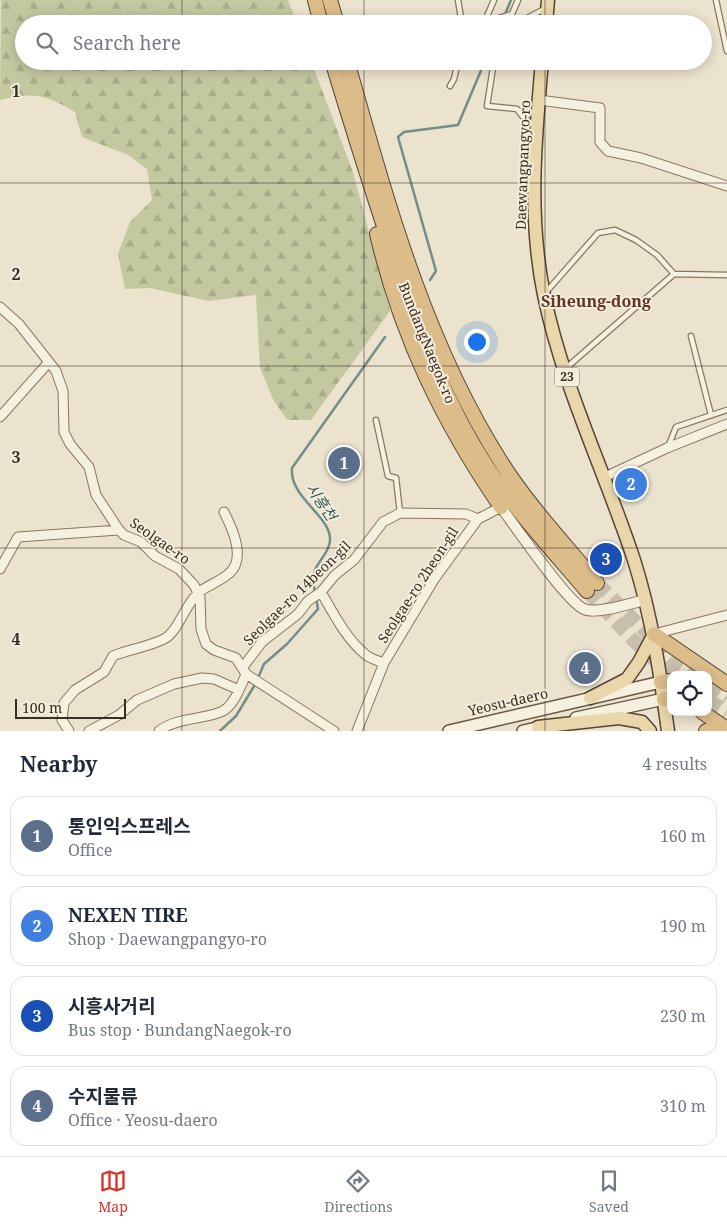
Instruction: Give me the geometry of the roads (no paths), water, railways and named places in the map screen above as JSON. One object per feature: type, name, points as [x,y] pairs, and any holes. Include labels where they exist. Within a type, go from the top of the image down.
[{"type":"highway","points":[[315,0],[319,15]]},
{"type":"highway","points":[[330,0],[334,15]]},
{"type":"highway","name":"BundangNaegok-ro","points":[[335,70],[408,300],[434,367],[456,413],[488,468],[526,518],[592,587],[501,463],[464,399],[443,354],[423,303],[386,192],[350,70]]},
{"type":"highway","points":[[374,196],[375,223],[378,237],[406,333],[454,434],[501,507]]},
{"type":"highway","points":[[654,634],[727,684]]},
{"type":"highway","points":[[712,682],[727,688]]},
{"type":"highway","points":[[708,716],[727,729]]},
{"type":"highway","points":[[706,731],[718,728],[727,729]]},
{"type":"main road","name":"Daewangpangyo-ro","points":[[541,70],[533,211],[544,294],[564,370],[605,477],[646,600],[666,682],[667,699]]},
{"type":"main road","points":[[590,698],[627,679],[639,662],[654,634]]},
{"type":"main road","name":"Yeosu-daero","points":[[450,731],[666,682]]},
{"type":"main road","points":[[523,731],[667,699]]},
{"type":"main road","name":"Daewangpangyo-ro","points":[[668,716],[668,731]]},
{"type":"main road","points":[[538,728],[619,718],[642,722],[650,731]]},
{"type":"street","points":[[539,100],[600,108],[600,142],[608,151],[641,158],[727,186]]},
{"type":"street","name":"Seolgae-ro","points":[[0,307],[20,324],[56,371],[63,391],[64,432],[70,444],[89,467],[96,495],[119,530],[124,536],[141,542],[155,556],[179,569],[198,593]]},
{"type":"street","points":[[0,417],[49,362]]},
{"type":"street","points":[[605,477],[667,448],[727,424]]},
{"type":"street","points":[[501,507],[562,587],[584,609],[594,610],[646,600]]},
{"type":"street","name":"Seolgae-ro 2beon-gil","points":[[357,731],[384,663],[435,578],[478,519],[501,507]]},
{"type":"street","points":[[69,731],[62,720],[64,703],[70,694],[104,672],[114,656],[165,638],[175,629],[186,606],[198,593],[230,572],[236,564],[236,544],[224,512]]},
{"type":"street","points":[[400,513],[466,514],[478,519]]},
{"type":"street","name":"Seolgae-ro 14beon-gil","points":[[159,731],[194,717],[224,710],[239,690],[262,642],[298,614],[311,598],[354,560],[383,522],[400,513]]},
{"type":"street","points":[[0,568],[18,537],[119,530]]},
{"type":"street","name":"Seolgae-ro 2beon-gil","points":[[320,592],[336,618],[359,648],[367,656],[384,663]]},
{"type":"street","points":[[198,593],[201,629],[206,644],[214,650],[236,658],[247,673],[261,684],[334,731]]},
{"type":"street","points":[[654,634],[727,615]]},
{"type":"street","points":[[89,731],[101,728],[137,700],[174,684],[202,678],[214,679],[239,690]]},
{"type":"lane","points":[[458,0],[460,15]]},
{"type":"lane","points":[[488,15],[494,0]]},
{"type":"lane","points":[[508,15],[512,14],[518,0]]},
{"type":"lane","points":[[716,0],[727,51]]},
{"type":"lane","points":[[530,15],[547,4]]},
{"type":"lane","points":[[450,86],[456,70]]},
{"type":"lane","points":[[493,70],[488,106],[517,109],[524,118],[537,127]]},
{"type":"lane","points":[[544,294],[598,233],[615,230],[636,240],[657,255],[674,274]]},
{"type":"lane","points":[[564,370],[674,274],[727,275]]},
{"type":"lane","points":[[691,336],[711,415]]},
{"type":"lane","points":[[667,448],[676,427],[727,410]]},
{"type":"lane","points":[[376,420],[388,476],[396,478],[400,513]]},
{"type":"waterway","name":"시흥천","points":[[505,15],[511,0]]},
{"type":"waterway","name":"시흥천","points":[[430,280],[436,271],[398,137],[404,132],[458,125],[481,70]]},
{"type":"waterway","name":"시흥천","points":[[258,678],[264,664],[287,644],[318,609],[314,589],[314,574],[330,542],[328,530],[323,521],[302,497],[297,488],[292,468],[385,337]]},
{"type":"waterway","name":"시흥천","points":[[220,731],[236,716],[256,683]]},
{"type":"tunnel","points":[[597,583],[679,665],[687,671]]},
{"type":"tunnel","points":[[587,591],[633,640],[667,671]]},
{"type":"tunnel","points":[[712,688],[727,698]]},
{"type":"tunnel","points":[[712,703],[727,712]]},
{"type":"place","name":"통인익스프레스","points":[[344,463]]},
{"type":"place","name":"NEXEN TIRE","points":[[631,484]]},
{"type":"place","name":"시흥사거리","points":[[606,559]]},
{"type":"place","name":"수지물류","points":[[585,668]]},
{"type":"district","name":"Siheung-dong","points":[[596,301]]}]
